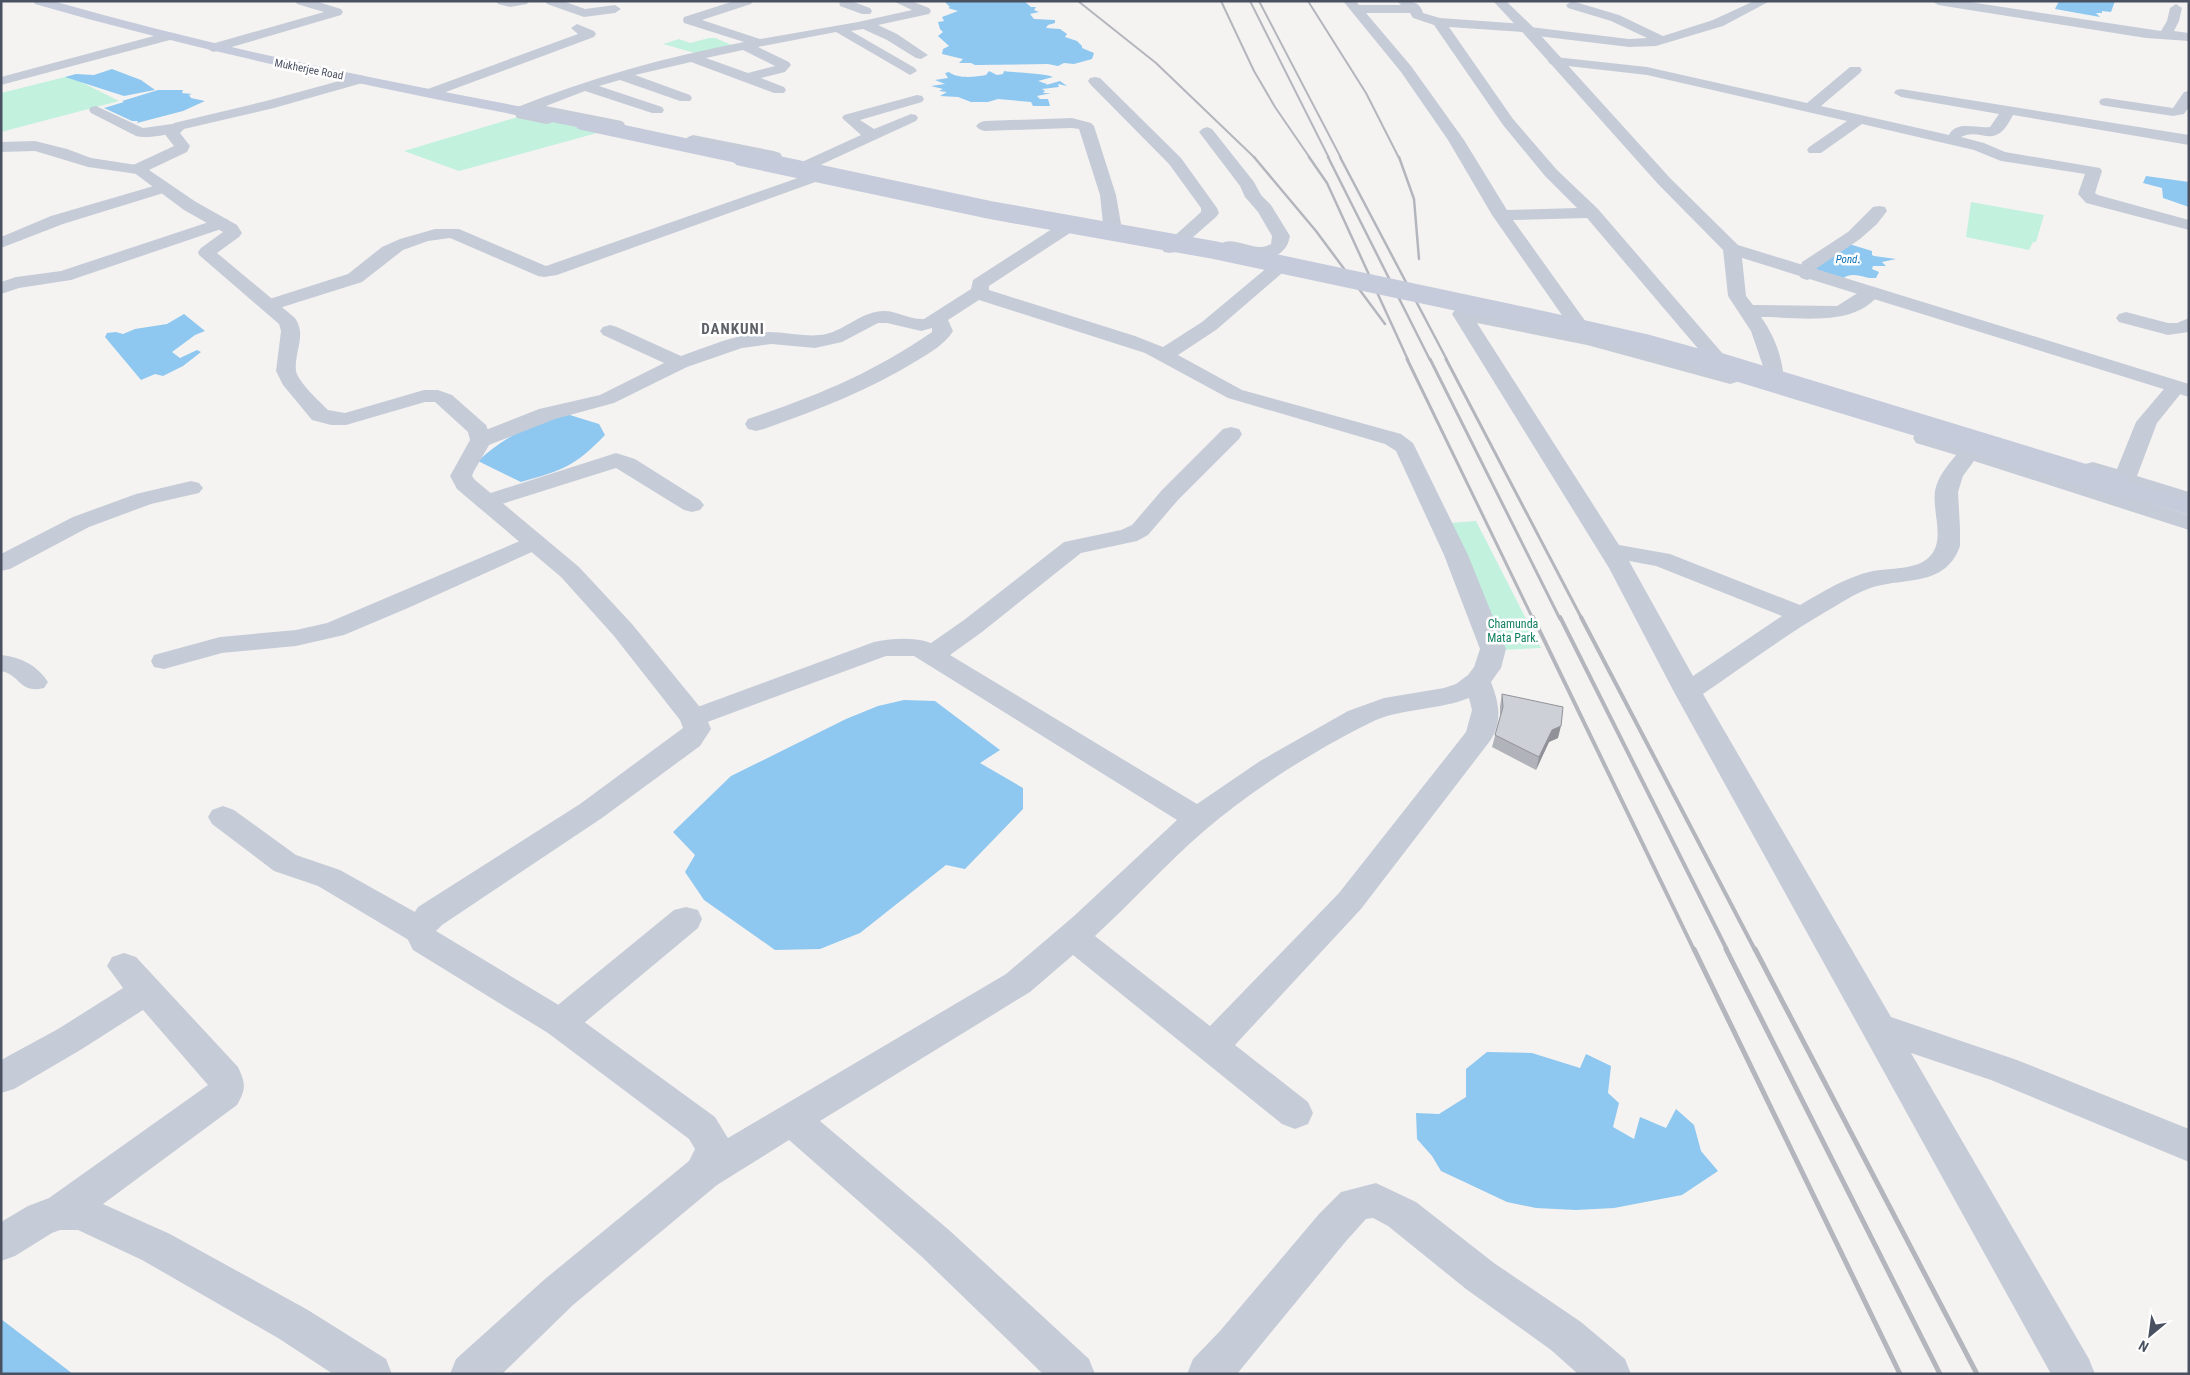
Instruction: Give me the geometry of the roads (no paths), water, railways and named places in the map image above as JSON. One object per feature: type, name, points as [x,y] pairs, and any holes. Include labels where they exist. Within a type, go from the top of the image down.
[{"type":"main road","name":"Mukherjee Road","points":[[44,2],[165,37],[213,48],[430,93],[525,109],[582,123],[990,210],[1243,256],[1645,343],[1754,373],[2189,508]]},
{"type":"street","points":[[213,48],[337,12],[301,1]]},
{"type":"street","points":[[318,6],[334,1]]},
{"type":"street","points":[[502,1],[510,3],[523,1]]},
{"type":"street","points":[[551,1],[584,13],[615,9]]},
{"type":"street","points":[[747,1],[689,20],[760,44]]},
{"type":"street","points":[[846,1],[844,3],[921,55]]},
{"type":"street","points":[[898,1],[925,11],[866,18],[838,28],[691,57],[585,86],[525,109],[520,113],[526,116],[812,170],[1185,236],[1262,252],[1276,250],[1282,241],[1281,236],[1248,185],[1207,132]]},
{"type":"street","points":[[1499,1],[1664,181],[1732,249],[1807,274],[2182,389],[2148,422],[2124,479]]},
{"type":"street","points":[[1352,5],[1410,5],[1417,14],[1439,22],[1644,44],[1718,23],[1764,1]]},
{"type":"street","points":[[1938,1],[2157,35],[2168,34],[2189,37]]},
{"type":"street","points":[[1352,5],[1412,77],[1456,140],[1501,215],[1582,330],[2189,523]]},
{"type":"street","points":[[1572,5],[1615,18],[1662,40]]},
{"type":"street","points":[[2168,34],[2167,31],[2173,21],[2176,8]]},
{"type":"street","points":[[1439,22],[1508,122],[1551,173],[1592,212],[1713,354]]},
{"type":"street","points":[[430,93],[590,34],[577,28]]},
{"type":"street","points":[[838,28],[910,71]]},
{"type":"street","points":[[1,81],[165,37]]},
{"type":"street","points":[[744,46],[784,65],[780,69],[747,78]]},
{"type":"street","points":[[691,57],[779,90]]},
{"type":"street","points":[[1555,61],[1647,71],[1812,106],[1895,128],[1979,146],[2001,156],[2094,171],[2086,191],[2086,194],[2092,199],[2189,225]]},
{"type":"street","points":[[1812,106],[1855,70]]},
{"type":"street","points":[[620,75],[685,98]]},
{"type":"street","points":[[96,110],[141,134],[172,129],[292,99],[362,79]]},
{"type":"street","points":[[1095,80],[1175,160],[1208,208],[1210,214],[1170,248]]},
{"type":"street","points":[[585,86],[657,110]]},
{"type":"street","points":[[1902,93],[2189,140]]},
{"type":"street","points":[[2106,102],[2173,112],[2179,111],[2189,95]]},
{"type":"street","points":[[873,135],[849,118],[917,99]]},
{"type":"street","points":[[1949,140],[1960,131],[1986,132],[1997,129],[2008,111]]},
{"type":"street","points":[[270,305],[355,278],[364,273],[391,250],[440,233],[453,233],[544,272],[557,270],[812,170],[873,135],[910,118]]},
{"type":"street","points":[[1815,150],[1860,118]]},
{"type":"street","points":[[984,126],[1072,123],[1086,126],[1108,195],[1112,224]]},
{"type":"street","points":[[138,169],[181,149],[182,146],[170,132],[172,129]]},
{"type":"street","points":[[1,146],[35,146],[88,162],[138,169],[164,188],[231,229],[233,233],[210,248],[207,252],[208,255],[288,322],[291,331],[286,371],[290,381],[320,415],[331,419],[346,418],[416,397],[438,396],[445,399],[478,430],[481,440],[477,450],[463,468],[461,476],[465,484],[570,572],[622,630],[694,718],[696,729],[690,739],[590,811],[430,916],[419,930]]},
{"type":"street","points":[[812,170],[1064,229],[1170,248],[1344,284]]},
{"type":"street","points":[[1,243],[58,220],[164,188]]},
{"type":"street","points":[[1807,274],[1808,266],[1820,255],[1855,236],[1879,211]]},
{"type":"street","points":[[1501,215],[1592,212]]},
{"type":"street","points":[[1,288],[16,283],[64,276],[221,223]]},
{"type":"street","points":[[1,227],[26,232]]},
{"type":"street","points":[[471,1374],[559,1292],[703,1173],[1010,988],[1053,955],[1198,819],[1258,774],[1360,716],[1383,707],[1450,696],[1466,691],[1478,683],[1491,664],[1493,649],[1456,555],[1405,448],[1393,439],[1267,405],[1235,394],[1128,340],[985,296],[980,291],[980,284],[1064,229]]},
{"type":"street","points":[[1732,249],[1737,296],[1761,330],[1771,358],[1773,371]]},
{"type":"street","points":[[1163,356],[1209,326],[1275,270]]},
{"type":"street","points":[[481,440],[547,414],[607,399],[680,363],[736,343],[771,338],[815,342],[835,338],[874,318],[887,317],[921,325],[938,319],[980,291]]},
{"type":"street","points":[[1746,311],[1838,312],[1848,309],[1871,293]]},
{"type":"street","points":[[2074,1374],[1609,551],[1462,314],[1582,330],[1713,354],[2189,500]]},
{"type":"street","points":[[2126,318],[2168,330],[2178,330],[2189,324]]},
{"type":"street","points":[[756,424],[841,394],[897,366],[940,336],[943,331],[938,319]]},
{"type":"street","points":[[610,331],[680,363]]},
{"type":"street","points":[[932,655],[973,626],[1074,547],[1128,536],[1140,530],[1170,495],[1231,434]]},
{"type":"street","points":[[1688,692],[1801,614],[1854,585],[1872,579],[1926,569],[1938,562],[1945,553],[1948,542],[1946,491],[1950,479],[1969,453]]},
{"type":"street","points":[[486,502],[616,460],[627,464],[692,505]]},
{"type":"street","points":[[1,564],[81,522],[144,499],[191,488]]},
{"type":"street","points":[[164,661],[220,645],[296,638],[335,629],[399,603],[534,542]]},
{"type":"street","points":[[1609,551],[1661,559],[1801,614]]},
{"type":"street","points":[[694,718],[883,648],[919,648],[1198,819]]},
{"type":"street","points":[[1,662],[12,663],[34,682]]},
{"type":"street","points":[[1212,1047],[1350,901],[1480,734],[1486,710],[1478,683]]},
{"type":"street","points":[[223,817],[285,863],[329,878],[419,930],[425,942],[560,1023],[702,1128],[715,1148],[703,1173]]},
{"type":"street","points":[[560,1023],[686,919]]},
{"type":"street","points":[[1073,937],[1295,1113]]},
{"type":"street","points":[[1,1078],[70,1039],[135,978],[225,1078],[227,1089],[224,1094],[60,1213]]},
{"type":"street","points":[[1878,1027],[2004,1070],[2189,1146]]},
{"type":"street","points":[[792,1120],[929,1237],[1074,1374]]},
{"type":"street","points":[[1208,1374],[1236,1345],[1339,1221],[1356,1204],[1376,1200],[1402,1214],[1480,1276],[1566,1336],[1610,1374]]},
{"type":"street","points":[[1,1243],[42,1218],[60,1213],[81,1213],[156,1247],[293,1324],[371,1374]]},
{"type":"water","points":[[944,1],[1024,1],[1031,7],[1036,7],[1034,10],[1039,12],[1030,14],[1034,19],[1055,20],[1055,23],[1048,25],[1046,28],[1060,29],[1067,34],[1065,37],[1077,41],[1082,48],[1094,53],[1092,59],[1074,64],[1064,63],[1058,66],[1048,64],[975,65],[959,63],[963,59],[942,54],[943,49],[949,46],[938,36],[943,32],[938,22],[944,21],[942,17],[958,11],[948,8],[950,7]]},
{"type":"water","points":[[2059,1],[2115,1],[2111,12],[2102,11],[2102,13],[2096,13],[2100,17],[2055,9]]},
{"type":"water","points":[[112,69],[141,80],[155,90],[124,96],[65,77],[76,74],[94,75]]},
{"type":"water","points":[[989,71],[997,75],[1003,74],[1004,71],[1049,76],[1053,77],[1038,81],[1046,85],[1060,81],[1067,86],[1058,84],[1059,87],[1042,89],[1045,91],[1043,93],[1051,93],[1037,96],[1040,99],[1048,99],[1050,106],[1033,106],[1031,102],[998,99],[988,102],[971,102],[958,97],[940,96],[947,92],[939,91],[943,89],[931,86],[945,84],[935,80],[948,78],[945,73],[949,72],[961,77],[972,77],[986,75]]},
{"type":"water","points":[[158,90],[183,90],[182,93],[192,94],[189,95],[191,98],[205,101],[183,111],[137,123],[138,121],[132,121],[104,108],[124,102],[122,101]]},
{"type":"water","points":[[2146,176],[2189,182],[2189,207],[2163,198],[2162,188],[2143,183]]},
{"type":"water","name":"Pond.","points":[[1846,243],[1872,251],[1874,256],[1896,259],[1882,262],[1886,266],[1873,266],[1872,269],[1879,272],[1876,278],[1851,275],[1842,279],[1815,269]]},
{"type":"water","points":[[184,314],[205,331],[195,335],[172,352],[180,358],[197,350],[201,352],[183,366],[163,376],[155,374],[141,380],[105,337],[107,333],[116,332],[123,334],[135,329],[167,324]]},
{"type":"water","points":[[560,412],[599,424],[605,435],[576,461],[558,470],[521,482],[478,461],[517,433]]},
{"type":"water","points":[[904,700],[935,701],[1000,750],[980,763],[1023,788],[1023,809],[965,869],[946,865],[860,933],[820,949],[775,950],[704,900],[685,872],[695,855],[673,832],[731,776],[846,719],[878,706]]},
{"type":"water","points":[[1487,1052],[1532,1053],[1580,1068],[1586,1054],[1611,1066],[1608,1093],[1619,1103],[1613,1127],[1634,1139],[1640,1117],[1666,1128],[1676,1109],[1694,1125],[1701,1151],[1718,1171],[1682,1195],[1614,1208],[1576,1210],[1536,1208],[1507,1202],[1441,1171],[1432,1156],[1417,1139],[1416,1113],[1439,1114],[1466,1097],[1466,1069]]},
{"type":"water","points":[[1,1319],[73,1374],[1,1374]]},
{"type":"railway","points":[[1078,1],[1156,63],[1254,157]]},
{"type":"railway","points":[[1221,1],[1254,71],[1275,107],[1310,158]]},
{"type":"railway","points":[[1250,1],[1329,158]]},
{"type":"railway","points":[[1259,1],[1341,158]]},
{"type":"railway","points":[[1308,1],[1366,93],[1399,158]]},
{"type":"railway","points":[[1254,157],[1316,231],[1385,324]]},
{"type":"railway","points":[[1309,157],[1327,183],[1408,360]]},
{"type":"railway","points":[[1328,157],[1430,360]]},
{"type":"railway","points":[[1340,157],[1447,360]]},
{"type":"railway","points":[[1399,157],[1414,199],[1419,259]]},
{"type":"railway","points":[[1407,359],[1533,619]]},
{"type":"railway","points":[[1430,359],[1560,619]]},
{"type":"railway","points":[[1446,359],[1582,619]]},
{"type":"railway","points":[[1533,617],[1694,950]]},
{"type":"railway","points":[[1560,617],[1727,950]]},
{"type":"railway","points":[[1581,617],[1755,950]]},
{"type":"railway","points":[[1694,949],[1900,1374]]},
{"type":"railway","points":[[1726,949],[1940,1374]]},
{"type":"railway","points":[[1755,949],[1977,1374]]},
{"type":"district","name":"DANKUNI","points":[[733,329]]},
{"type":"park label","name":"Chamunda Mata Park.","points":[[1513,631]]}]
